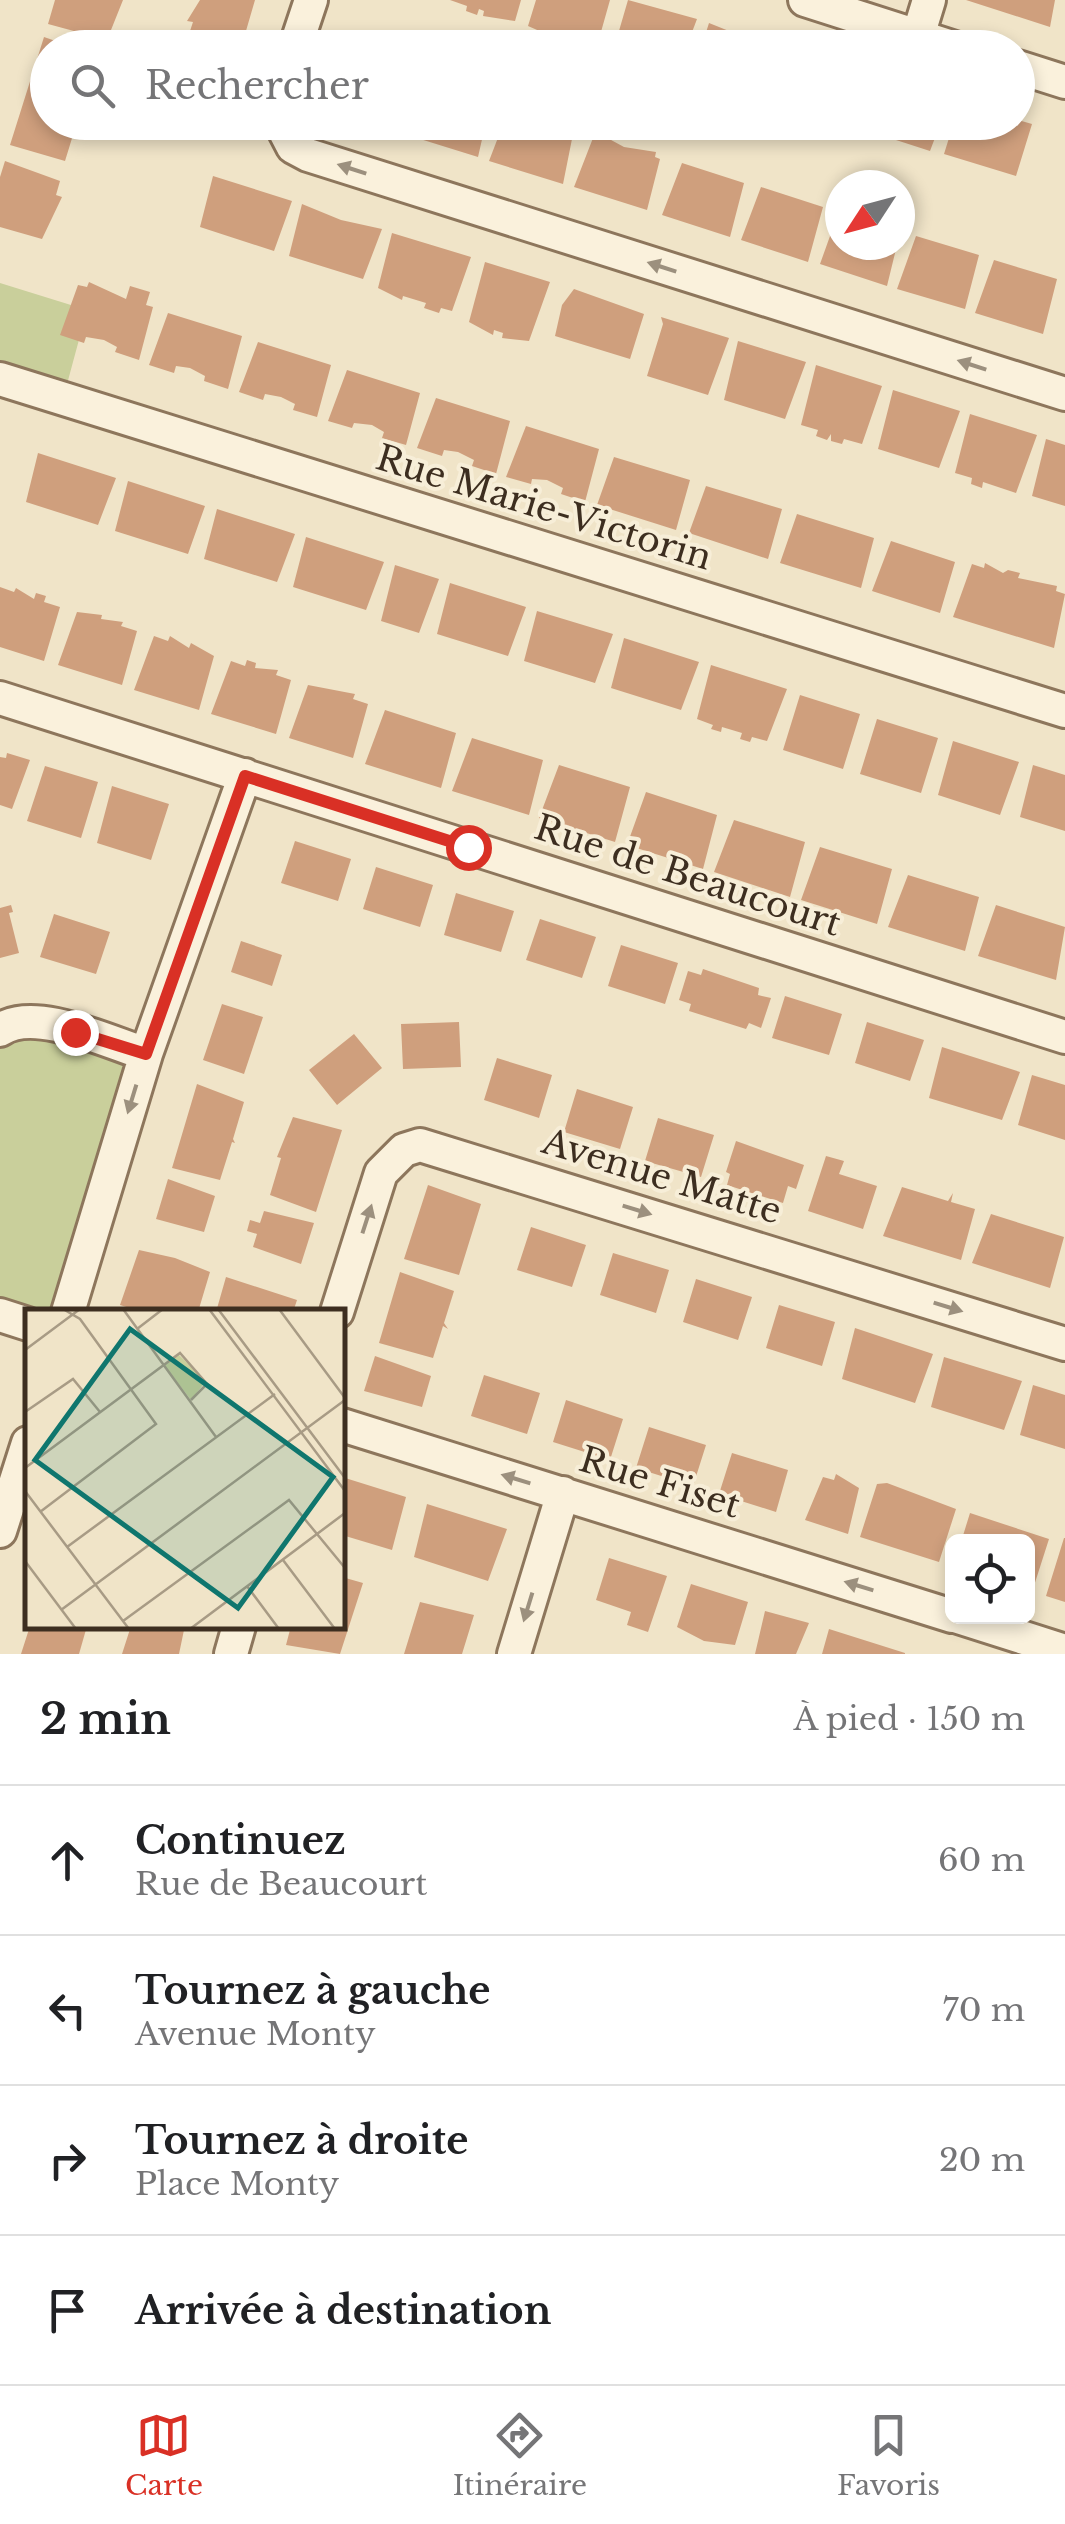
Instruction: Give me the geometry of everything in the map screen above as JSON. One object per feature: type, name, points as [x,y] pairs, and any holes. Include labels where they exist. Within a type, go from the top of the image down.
[{"type":"street","points":[[301,30],[311,0]]},
{"type":"street","points":[[805,0],[899,30]]},
{"type":"street","points":[[920,30],[930,0]]},
{"type":"street","points":[[1035,72],[1065,82]]},
{"type":"street","points":[[289,140],[293,147],[308,155],[1065,394]]},
{"type":"street","name":"Rue Marie-Victorin","points":[[0,379],[1065,711]]},
{"type":"street","name":"Rue de Beaucourt","points":[[0,698],[1065,1037]]},
{"type":"street","points":[[69,1309],[146,1054],[245,776]]},
{"type":"street","points":[[0,1030],[10,1023],[39,1020],[146,1054]]},
{"type":"street","name":"Avenue Matte","points":[[338,1309],[381,1173],[404,1150],[420,1145],[1065,1344]]},
{"type":"street","points":[[0,1315],[25,1323]]},
{"type":"street","name":"Rue Fiset","points":[[345,1426],[945,1613]]},
{"type":"street","points":[[0,1531],[25,1452]]},
{"type":"street","points":[[514,1654],[563,1493]]},
{"type":"street","name":"Rue Fiset","points":[[979,1624],[1065,1651]]},
{"type":"street","points":[[231,1654],[238,1629]]},
{"type":"green space","points":[[0,283],[87,310],[63,399],[0,379]]},
{"type":"green space","points":[[10,1023],[146,1054],[69,1309],[25,1309],[25,1314],[0,1315],[0,1033]]},
{"type":"building","points":[[55,0],[123,0],[111,30],[70,30],[48,24]]},
{"type":"building","points":[[200,0],[255,0],[246,30],[190,30],[193,22],[187,21]]},
{"type":"building","points":[[450,0],[521,0],[515,21],[483,16],[484,11],[479,9],[477,15],[466,11],[467,6]]},
{"type":"building","points":[[536,0],[610,0],[602,30],[537,30],[528,26]]},
{"type":"building","points":[[628,0],[697,19],[693,30],[619,30]]},
{"type":"building","points":[[966,0],[1055,0],[1050,27]]},
{"type":"building","points":[[709,23],[726,30],[707,30]]},
{"type":"building","points":[[30,81],[30,140],[71,140],[65,161],[10,145]]},
{"type":"building","points":[[423,140],[482,140],[478,157]]},
{"type":"building","points":[[497,140],[572,140],[563,184],[489,161]]},
{"type":"building","points":[[592,140],[611,140],[624,147],[656,152],[655,157],[660,159],[647,210],[574,187]]},
{"type":"building","points":[[896,140],[934,140],[930,151]]},
{"type":"building","points":[[948,140],[1027,140],[1016,176],[944,154]]},
{"type":"building","points":[[5,161],[60,181],[56,195],[62,197],[42,239],[0,227],[0,177]]},
{"type":"building","points":[[682,163],[744,183],[730,237],[662,215]]},
{"type":"building","points":[[213,176],[292,201],[274,251],[200,227]]},
{"type":"building","points":[[761,187],[823,207],[808,262],[741,240]]},
{"type":"building","points":[[302,204],[341,220],[382,229],[363,279],[289,256]]},
{"type":"building","points":[[392,233],[471,257],[452,311],[441,308],[439,313],[424,308],[426,303],[403,296],[402,300],[378,288]]},
{"type":"building","points":[[915,239],[979,255],[965,309],[897,289],[907,260],[915,260]]},
{"type":"building","points":[[825,250],[825,260],[893,260],[887,286],[820,264]]},
{"type":"building","points":[[994,260],[1057,279],[1043,334],[975,313]]},
{"type":"building","points":[[485,262],[550,282],[529,341],[502,338],[503,333],[494,330],[493,335],[469,322]]},
{"type":"building","points":[[89,282],[126,299],[130,286],[150,292],[146,305],[153,307],[139,360],[115,352],[117,347],[104,340],[86,337],[84,343],[60,335],[78,285],[87,287]]},
{"type":"building","points":[[574,289],[644,314],[630,359],[555,336],[562,305]]},
{"type":"building","points":[[168,313],[242,336],[228,389],[204,381],[205,376],[190,368],[176,366],[174,373],[149,365]]},
{"type":"building","points":[[661,317],[729,338],[708,395],[647,376],[663,324]]},
{"type":"building","points":[[738,341],[806,362],[785,419],[724,400]]},
{"type":"building","points":[[258,342],[331,365],[317,417],[293,410],[295,404],[281,397],[265,394],[263,400],[239,392]]},
{"type":"building","points":[[816,365],[882,386],[862,444],[844,439],[842,444],[831,441],[831,434],[827,440],[816,436],[818,430],[801,425]]},
{"type":"building","points":[[347,370],[420,393],[406,445],[382,438],[384,432],[372,425],[354,423],[352,428],[328,421]]},
{"type":"building","points":[[893,390],[960,411],[939,468],[878,449]]},
{"type":"building","points":[[436,398],[510,421],[496,474],[472,466],[474,460],[458,452],[444,450],[442,456],[417,448]]},
{"type":"building","points":[[970,414],[1037,435],[1016,493],[983,482],[982,488],[971,484],[972,478],[955,473]]},
{"type":"building","points":[[526,426],[599,449],[585,502],[561,494],[563,488],[547,480],[532,479],[531,484],[506,477]]},
{"type":"building","points":[[1046,439],[1065,445],[1065,506],[1032,496]]},
{"type":"building","points":[[38,453],[116,478],[98,525],[26,502]]},
{"type":"building","points":[[614,457],[690,480],[676,530],[597,505]]},
{"type":"building","points":[[128,481],[205,506],[188,554],[115,531]]},
{"type":"building","points":[[706,486],[782,509],[768,559],[689,533]]},
{"type":"building","points":[[217,509],[295,534],[277,582],[204,559]]},
{"type":"building","points":[[797,514],[874,538],[861,588],[780,563]]},
{"type":"building","points":[[306,537],[384,562],[366,610],[293,587]]},
{"type":"building","points":[[891,541],[955,562],[940,613],[872,591]]},
{"type":"building","points":[[985,563],[1003,573],[1020,573],[1018,578],[1057,586],[1056,591],[1065,594],[1054,648],[953,617],[972,564],[984,568]]},
{"type":"building","points":[[395,565],[439,579],[419,633],[381,621]]},
{"type":"building","points":[[450,583],[526,607],[508,656],[437,634]]},
{"type":"building","points":[[0,587],[14,592],[16,588],[34,599],[36,593],[46,596],[44,602],[60,607],[44,661],[0,647]]},
{"type":"building","points":[[537,611],[613,634],[595,683],[524,661]]},
{"type":"building","points":[[77,612],[102,615],[101,619],[123,622],[121,626],[137,631],[122,685],[58,665]]},
{"type":"building","points":[[154,636],[168,641],[170,636],[189,648],[191,643],[214,656],[199,710],[134,690]]},
{"type":"building","points":[[624,638],[699,662],[681,710],[611,688]]},
{"type":"building","points":[[247,660],[256,663],[255,668],[278,670],[276,675],[291,680],[276,734],[211,714],[231,661],[245,666]]},
{"type":"building","points":[[711,665],[787,689],[767,741],[740,739],[742,733],[722,727],[721,732],[711,729],[713,725],[697,719]]},
{"type":"building","points":[[308,685],[355,694],[353,699],[368,704],[353,758],[289,738]]},
{"type":"building","points":[[800,695],[860,714],[843,769],[783,750]]},
{"type":"building","points":[[385,710],[456,733],[441,788],[365,764]]},
{"type":"building","points":[[877,719],[938,738],[921,793],[860,774]]},
{"type":"building","points":[[472,738],[543,760],[529,815],[452,791]]},
{"type":"building","points":[[953,741],[1019,762],[1000,815],[938,795]]},
{"type":"building","points":[[7,753],[30,760],[12,809],[0,805],[0,757],[6,758]]},
{"type":"building","points":[[559,765],[630,787],[615,842],[539,818]]},
{"type":"building","points":[[1033,765],[1065,775],[1065,831],[1020,817]]},
{"type":"building","points":[[45,766],[98,782],[81,838],[27,821]]},
{"type":"building","points":[[112,786],[169,804],[151,860],[97,843]]},
{"type":"building","points":[[646,792],[717,815],[703,869],[627,845]]},
{"type":"building","points":[[734,820],[805,842],[790,897],[714,872]]},
{"type":"building","points":[[295,841],[351,859],[338,901],[281,883]]},
{"type":"building","points":[[820,847],[892,869],[877,924],[801,900]]},
{"type":"building","points":[[376,867],[433,885],[420,927],[363,909]]},
{"type":"building","points":[[908,875],[979,897],[965,951],[888,927]]},
{"type":"building","points":[[456,893],[514,911],[501,952],[444,935]]},
{"type":"building","points":[[11,905],[13,912],[9,913],[19,953],[0,958],[0,908]]},
{"type":"building","points":[[996,905],[1065,927],[1056,980],[978,956]]},
{"type":"building","points":[[54,914],[110,932],[96,974],[40,957]]},
{"type":"building","points":[[540,919],[596,937],[582,978],[526,960]]},
{"type":"building","points":[[241,941],[282,955],[272,986],[231,972]]},
{"type":"building","points":[[621,945],[678,963],[665,1004],[608,986]]},
{"type":"building","points":[[703,969],[759,988],[758,995],[771,998],[761,1028],[749,1023],[746,1029],[689,1011],[691,1004],[679,1000],[688,971],[701,975]]},
{"type":"building","points":[[785,996],[842,1014],[829,1055],[772,1038]]},
{"type":"building","points":[[222,1004],[263,1017],[244,1074],[203,1060]]},
{"type":"building","points":[[459,1022],[461,1067],[403,1069],[401,1024]]},
{"type":"building","points":[[867,1022],[924,1040],[910,1081],[855,1063]]},
{"type":"building","points":[[354,1034],[382,1068],[337,1105],[309,1070]]},
{"type":"building","points":[[942,1047],[1020,1072],[1002,1120],[929,1098]]},
{"type":"building","points":[[497,1058],[552,1075],[539,1118],[484,1100]]},
{"type":"building","points":[[1032,1075],[1065,1085],[1065,1140],[1018,1125]]},
{"type":"building","points":[[197,1084],[244,1102],[235,1143],[232,1142],[220,1180],[172,1168]]},
{"type":"building","points":[[577,1089],[633,1107],[620,1149],[564,1132]]},
{"type":"building","points":[[293,1117],[342,1130],[316,1212],[270,1195],[281,1158],[277,1157]]},
{"type":"building","points":[[658,1118],[714,1135],[701,1177],[645,1161]]},
{"type":"building","points":[[736,1141],[804,1165],[796,1189],[788,1186],[783,1203],[727,1185],[730,1174],[726,1172]]},
{"type":"building","points":[[826,1156],[844,1161],[839,1174],[877,1186],[863,1229],[808,1211]]},
{"type":"building","points":[[168,1179],[215,1196],[204,1232],[156,1219]]},
{"type":"building","points":[[428,1185],[481,1204],[459,1275],[404,1259]]},
{"type":"building","points":[[902,1187],[948,1201],[953,1193],[951,1202],[975,1209],[961,1260],[883,1236]]},
{"type":"building","points":[[264,1211],[314,1223],[301,1264],[253,1247],[257,1234],[247,1231],[250,1220],[260,1223]]},
{"type":"building","points":[[991,1214],[1064,1237],[1050,1288],[972,1263]]},
{"type":"building","points":[[531,1227],[586,1245],[572,1287],[517,1270]]},
{"type":"building","points":[[139,1250],[175,1258],[210,1272],[199,1309],[133,1309],[120,1305]]},
{"type":"building","points":[[613,1253],[669,1270],[656,1313],[600,1295]]},
{"type":"building","points":[[400,1272],[454,1291],[444,1323],[448,1329],[443,1326],[433,1358],[379,1343]]},
{"type":"building","points":[[226,1277],[297,1300],[294,1309],[217,1309]]},
{"type":"building","points":[[696,1279],[752,1297],[738,1340],[683,1322]]},
{"type":"building","points":[[779,1305],[835,1322],[822,1366],[766,1348]]},
{"type":"building","points":[[855,1328],[933,1354],[915,1403],[842,1379]]},
{"type":"building","points":[[375,1356],[431,1376],[422,1407],[364,1391]]},
{"type":"building","points":[[944,1357],[1022,1381],[1004,1430],[931,1407]]},
{"type":"building","points":[[484,1375],[540,1393],[527,1434],[471,1416]]},
{"type":"building","points":[[1033,1385],[1065,1395],[1065,1449],[1020,1435]]},
{"type":"building","points":[[566,1400],[623,1419],[610,1460],[553,1442]]},
{"type":"building","points":[[649,1427],[706,1445],[693,1486],[636,1468]]},
{"type":"building","points":[[732,1453],[788,1470],[776,1512],[719,1494]]},
{"type":"building","points":[[836,1474],[859,1488],[848,1534],[805,1520],[823,1477],[834,1480]]},
{"type":"building","points":[[345,1478],[406,1497],[392,1550],[345,1536]]},
{"type":"building","points":[[887,1483],[956,1509],[939,1562],[860,1537],[877,1484]]},
{"type":"building","points":[[427,1504],[507,1529],[488,1581],[414,1557]]},
{"type":"building","points":[[970,1513],[1034,1534],[963,1534]]},
{"type":"building","points":[[1035,1534],[1049,1539],[1035,1583]]},
{"type":"building","points":[[1065,1538],[1065,1602],[1046,1596]]},
{"type":"building","points":[[609,1558],[667,1576],[648,1632],[627,1625],[631,1612],[596,1600]]},
{"type":"building","points":[[345,1578],[363,1583],[340,1654],[286,1645],[290,1629],[345,1629]]},
{"type":"building","points":[[691,1584],[748,1602],[735,1645],[704,1641],[677,1627]]},
{"type":"building","points":[[420,1602],[474,1615],[462,1654],[404,1654]]},
{"type":"building","points":[[765,1611],[809,1623],[796,1654],[755,1654]]},
{"type":"building","points":[[29,1629],[86,1629],[79,1654],[21,1654]]},
{"type":"building","points":[[130,1629],[184,1630],[179,1654],[122,1654]]},
{"type":"building","points":[[829,1629],[905,1653],[905,1654],[822,1654]]},
{"type":"route","points":[[75,1032],[146,1054],[245,776],[468,847]]}]
